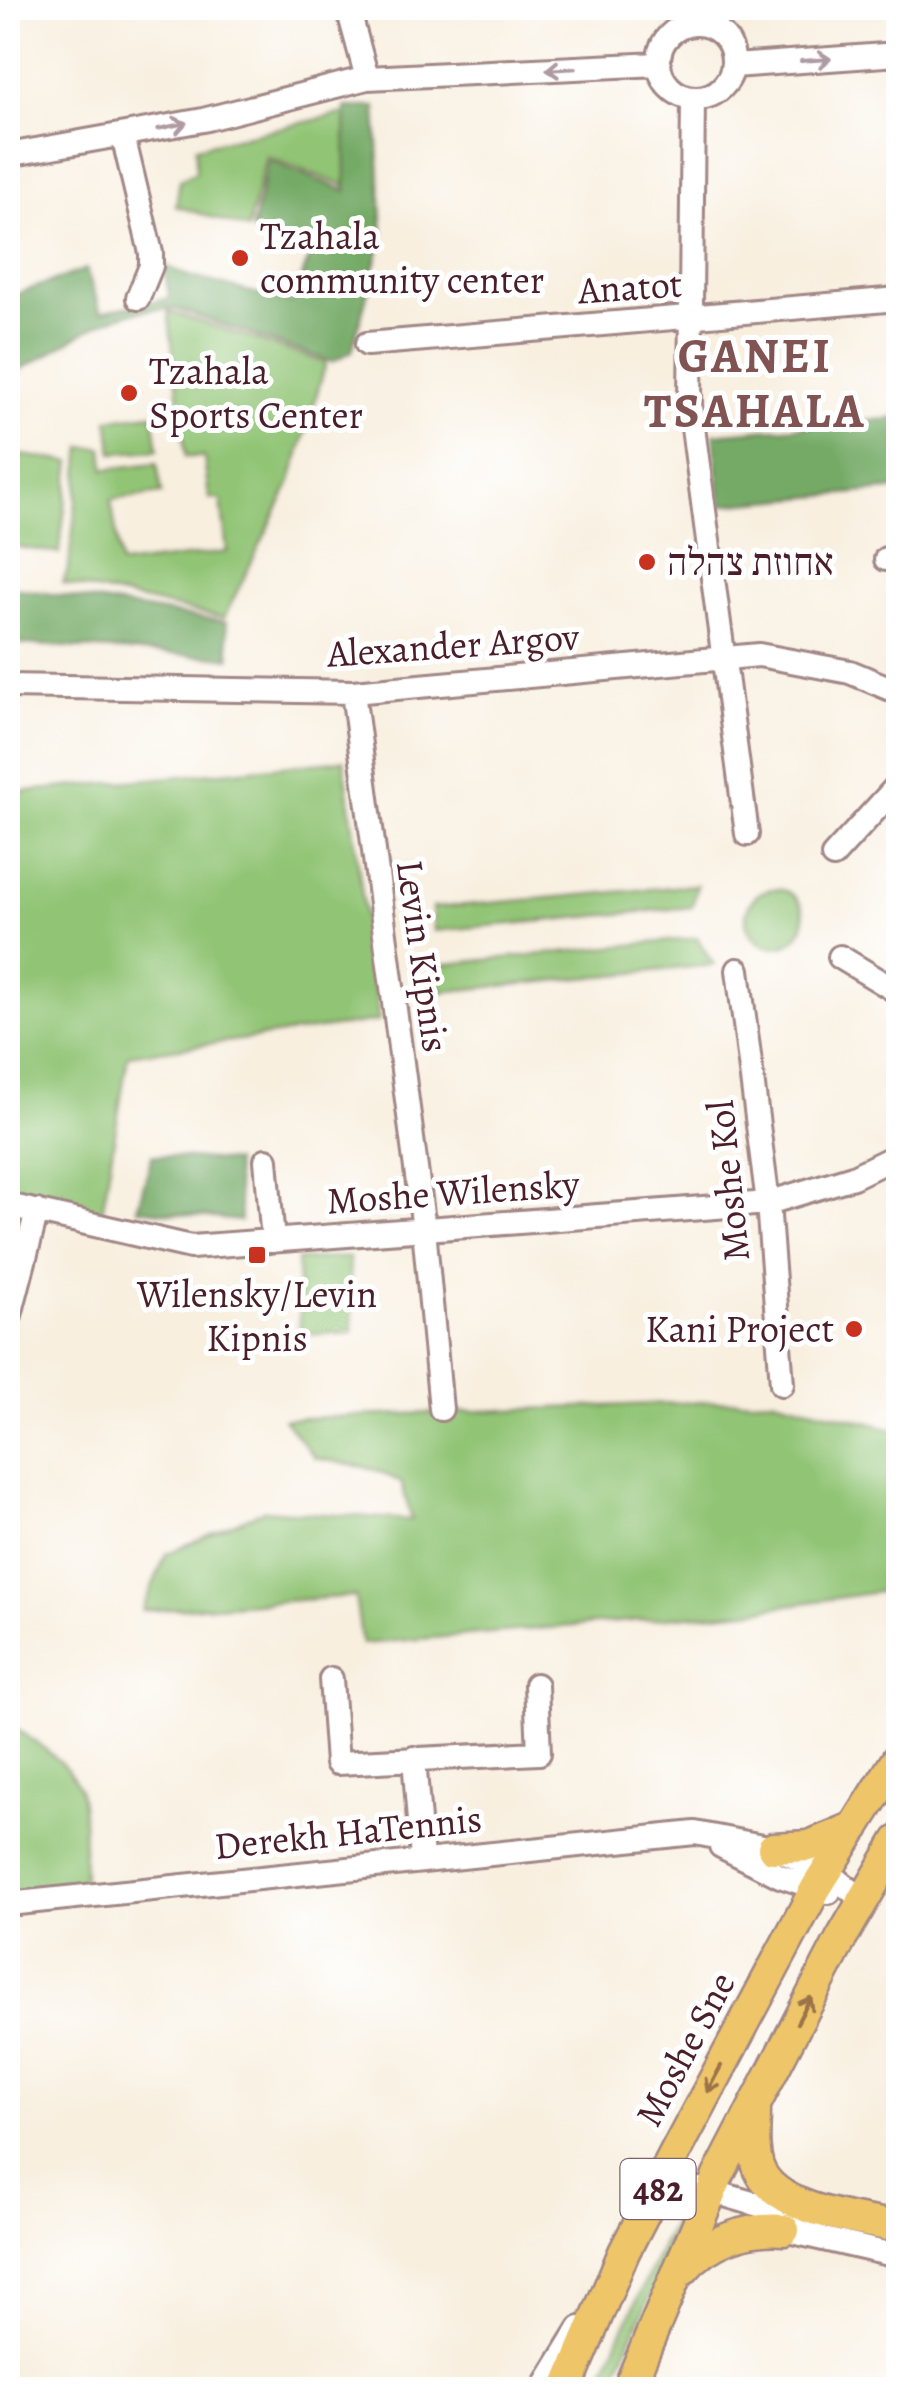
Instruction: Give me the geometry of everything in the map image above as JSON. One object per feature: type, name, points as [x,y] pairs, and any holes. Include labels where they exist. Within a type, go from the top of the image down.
[{"type":"main road","name":"Moshe Sne","points":[[566,2390],[624,2252],[674,2154],[822,1880],[898,1758]]},
{"type":"main road","points":[[777,1862],[855,1827]]},
{"type":"main road","name":"482","points":[[628,2390],[712,2190],[756,2102],[880,1887],[898,1844]]},
{"type":"main road","points":[[756,2102],[754,2145],[766,2184],[781,2196],[898,2227]]},
{"type":"main road","points":[[672,2284],[692,2259],[712,2245],[754,2230],[784,2230]]},
{"type":"street","points":[[348,8],[367,78]]},
{"type":"street","points":[[687,16],[721,32],[729,42],[734,66],[720,90],[708,97],[676,93],[664,80],[658,64],[665,40],[687,16]]},
{"type":"street","points":[[734,66],[898,54]]},
{"type":"street","points":[[8,155],[202,120],[367,78],[658,64]]},
{"type":"street","points":[[693,98],[690,405],[747,834]]},
{"type":"street","points":[[123,136],[151,253],[138,298]]},
{"type":"street","name":"Anatot","points":[[367,344],[898,300]]},
{"type":"street","name":"Alexander Argov","points":[[8,686],[353,692],[759,655],[850,672],[898,692]]},
{"type":"street","name":"Levin Kipnis","points":[[353,692],[424,1229],[441,1409]]},
{"type":"street","points":[[834,856],[898,785]]},
{"type":"street","points":[[840,957],[898,992]]},
{"type":"street","name":"Moshe Kol","points":[[738,970],[768,1204],[782,1384]]},
{"type":"street","name":"Moshe Wilensky","points":[[8,1205],[192,1247],[768,1204],[853,1177],[898,1155]]},
{"type":"street","points":[[266,1160],[273,1241]]},
{"type":"street","points":[[8,1323],[37,1211]]},
{"type":"street","points":[[331,1679],[338,1763],[538,1753],[536,1685]]},
{"type":"street","points":[[414,1758],[422,1859]]},
{"type":"street","name":"Derekh HaTennis","points":[[8,1904],[695,1833],[822,1880],[880,1887]]},
{"type":"street","points":[[759,1993],[794,1909],[793,1888],[777,1862]]},
{"type":"street","points":[[651,2204],[692,2188],[712,2190],[804,2220],[898,2239]]},
{"type":"street","points":[[784,2230],[898,2256]]},
{"type":"street","points":[[542,2390],[624,2252]]},
{"type":"green space","points":[[345,107],[376,107],[383,235],[352,351],[332,362],[176,309],[149,310],[106,321],[8,375],[8,297],[86,269],[101,312],[169,298],[164,265],[186,275],[292,303],[311,253],[252,230],[268,160],[346,191]]},
{"type":"green space","points":[[345,113],[347,187],[266,156],[248,229],[176,206],[180,180],[196,172],[196,147]]},
{"type":"green space","points":[[168,311],[326,363],[290,484],[224,618],[63,583],[69,566],[82,447],[103,448],[105,469],[157,463],[162,493],[111,500],[121,565],[227,552],[221,500],[209,498],[204,457],[186,457]]},
{"type":"green space","points":[[153,414],[158,450],[113,453],[108,419]]},
{"type":"green space","points":[[898,418],[898,489],[721,505],[714,434]]},
{"type":"green space","points":[[8,453],[71,462],[59,553],[8,546]]},
{"type":"green space","points":[[8,587],[226,622],[230,658],[8,643]]},
{"type":"green space","points":[[344,760],[379,1021],[128,1055],[100,1225],[8,1203],[8,793]]},
{"type":"green space","points":[[697,885],[692,907],[434,931],[432,908]]},
{"type":"green space","points":[[775,889],[795,898],[804,918],[795,938],[775,947],[755,938],[746,918],[755,898]]},
{"type":"green space","points":[[697,938],[714,965],[439,992],[437,965]]},
{"type":"green space","points":[[152,1155],[234,1162],[241,1221],[137,1209]]},
{"type":"green space","points":[[349,1257],[353,1332],[300,1334],[297,1260]]},
{"type":"green space","points":[[774,1399],[898,1430],[898,1589],[748,1611],[362,1644],[355,1596],[142,1611],[166,1554],[264,1510],[412,1520],[401,1482],[374,1469],[315,1458],[284,1419]]},
{"type":"green space","points":[[8,1724],[56,1759],[78,1786],[84,1888],[8,1895]]},
{"type":"green space","points":[[681,2205],[689,2209],[609,2389],[595,2390]]},
{"type":"place","name":"Tzahala community center","points":[[240,258]]},
{"type":"place","name":"Tzahala Sports Center","points":[[129,393]]},
{"type":"place","name":"אחוזת צהלה","points":[[647,562]]},
{"type":"place","name":"Wilensky/Levin Kipnis","points":[[257,1255]]},
{"type":"place","name":"Kani Project","points":[[854,1329]]},
{"type":"district","name":"GANEI TSAHALA","points":[[755,382]]}]
